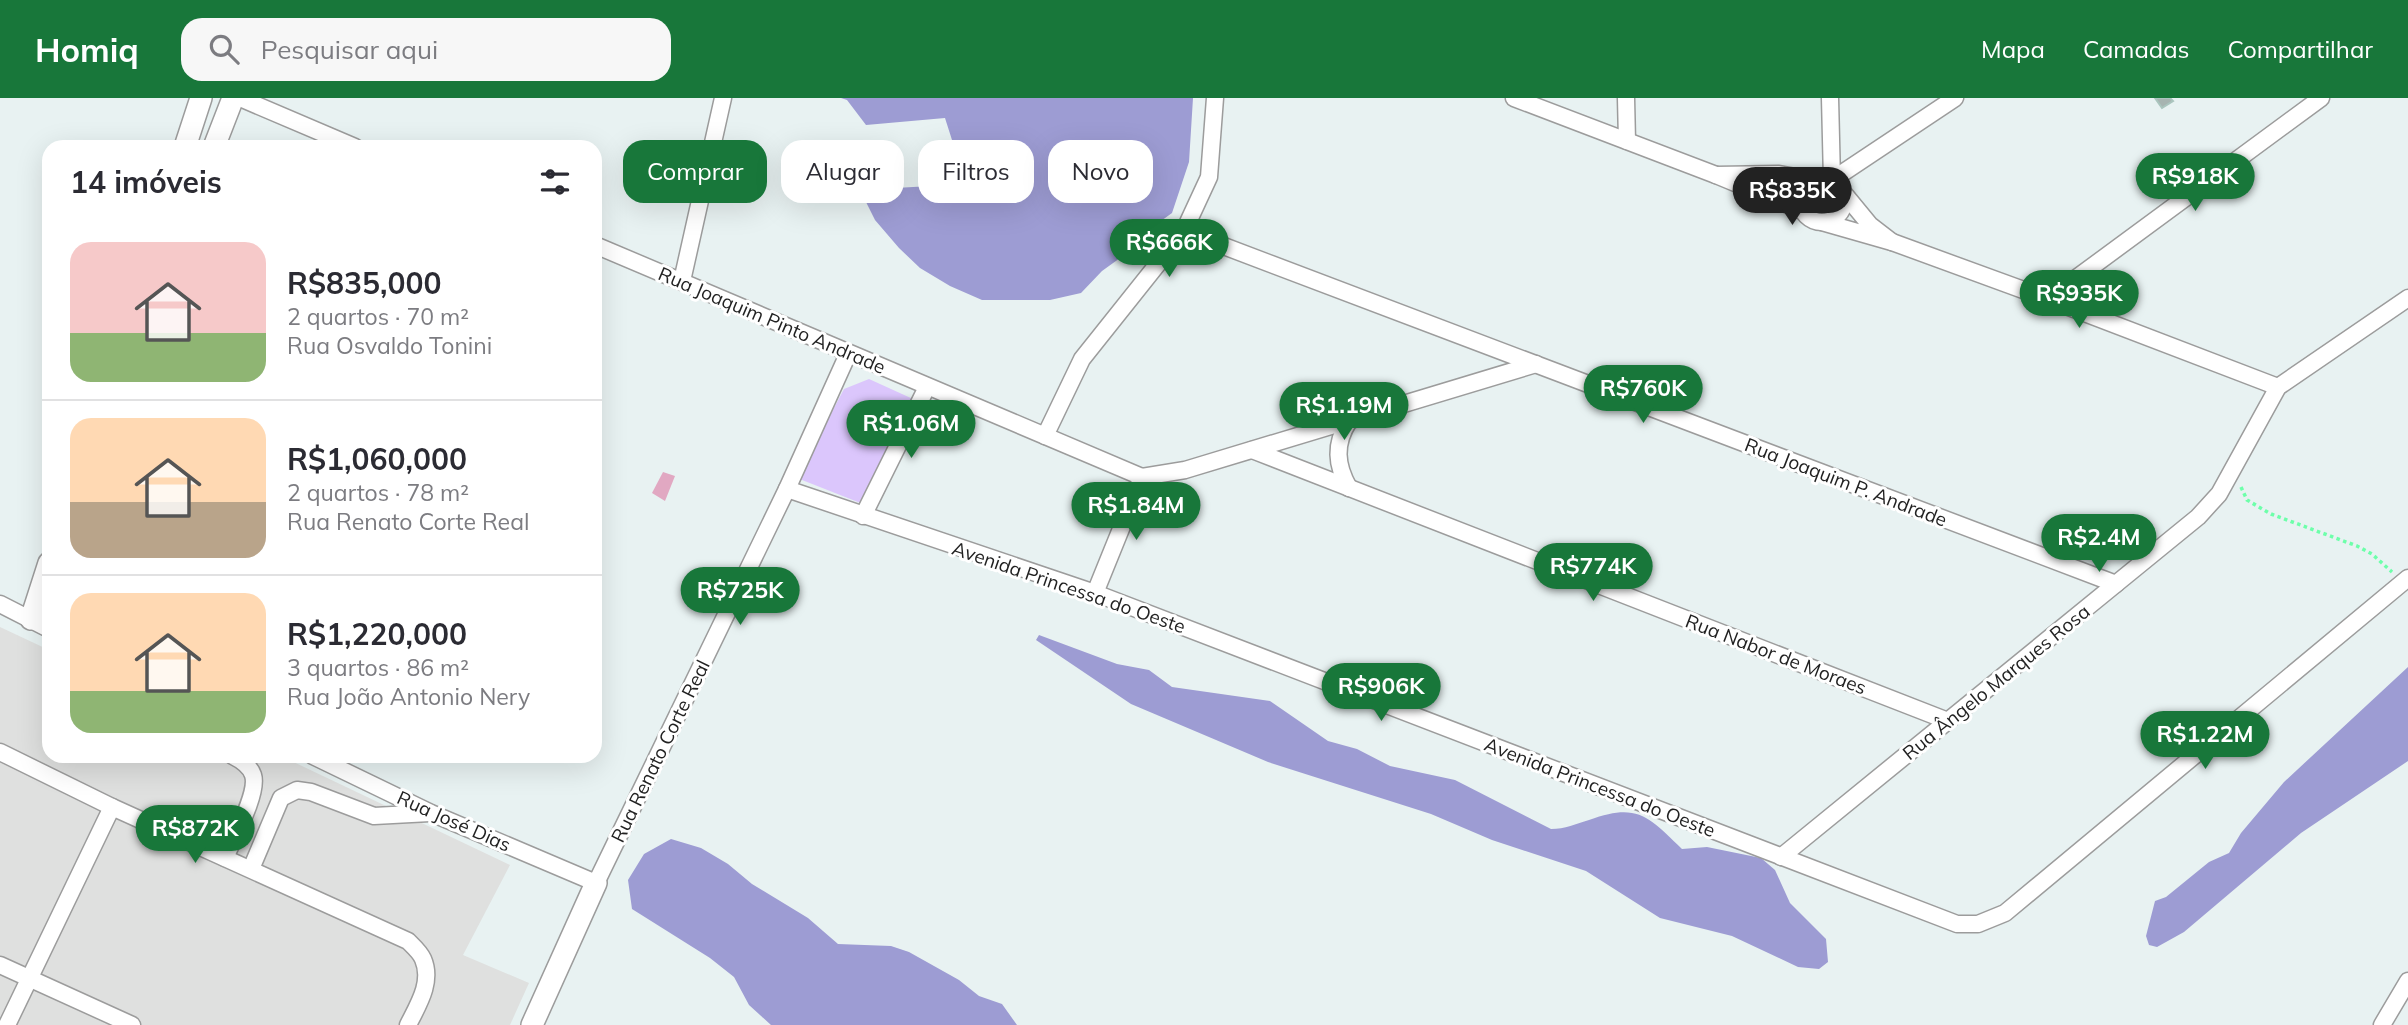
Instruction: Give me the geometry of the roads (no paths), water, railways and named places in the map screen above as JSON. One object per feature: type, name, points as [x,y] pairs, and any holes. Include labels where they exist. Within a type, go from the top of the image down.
[{"type":"street","points":[[187,140],[201,98]]},
{"type":"street","points":[[217,140],[233,98]]},
{"type":"street","points":[[240,98],[339,140]]},
{"type":"street","points":[[682,281],[723,98]]},
{"type":"street","points":[[1045,436],[1082,359],[1184,231],[1209,177],[1215,98]]},
{"type":"street","points":[[1514,98],[1716,175],[1802,211],[1808,217],[1892,242],[2277,387]]},
{"type":"street","points":[[1626,98],[1627,141]]},
{"type":"street","points":[[1822,222],[1840,211],[1843,204],[1837,185],[1830,98]]},
{"type":"street","points":[[1837,185],[1955,98]]},
{"type":"street","points":[[2048,299],[2321,98]]},
{"type":"street","points":[[1716,175],[1779,174],[1812,180]]},
{"type":"street","points":[[1802,211],[1802,190],[1818,178],[1837,185],[1870,225],[1892,242]]},
{"type":"street","name":"Rua Joaquim P. Andrade","points":[[1184,231],[2116,584]]},
{"type":"street","name":"Rua Joaquim Pinto Andrade","points":[[602,248],[1142,477]]},
{"type":"street","name":"Rua Ângelo Marques Rosa","points":[[1781,857],[2198,517],[2219,494],[2277,387],[2408,298]]},
{"type":"street","name":"Rua Renato Corte Real","points":[[596,883],[787,489],[848,354]]},
{"type":"street","points":[[1095,593],[1142,477],[1185,470],[1536,364]]},
{"type":"street","points":[[863,516],[927,387]]},
{"type":"street","points":[[1349,421],[1338,448],[1340,472],[1349,488]]},
{"type":"street","name":"Rua Nabor de Moraes","points":[[1252,450],[1948,721]]},
{"type":"street","name":"Avenida Princessa do Oeste","points":[[787,489],[1095,593],[1956,924],[1978,924],[2005,913],[2406,580]]},
{"type":"street","points":[[0,604],[40,624]]},
{"type":"street","points":[[0,752],[112,807],[408,941],[423,958],[427,976],[424,992],[408,1025]]},
{"type":"street","points":[[225,858],[253,790],[254,778],[250,768],[243,763]]},
{"type":"street","name":"Rua José Dias","points":[[327,763],[431,813],[596,883]]},
{"type":"street","points":[[251,869],[281,798],[297,790],[311,792],[374,816],[431,813]]},
{"type":"street","points":[[7,1025],[112,807]]},
{"type":"street","points":[[532,1025],[596,883]]},
{"type":"street","points":[[0,965],[132,1025]]},
{"type":"street","points":[[2382,1025],[2408,981]]}]
